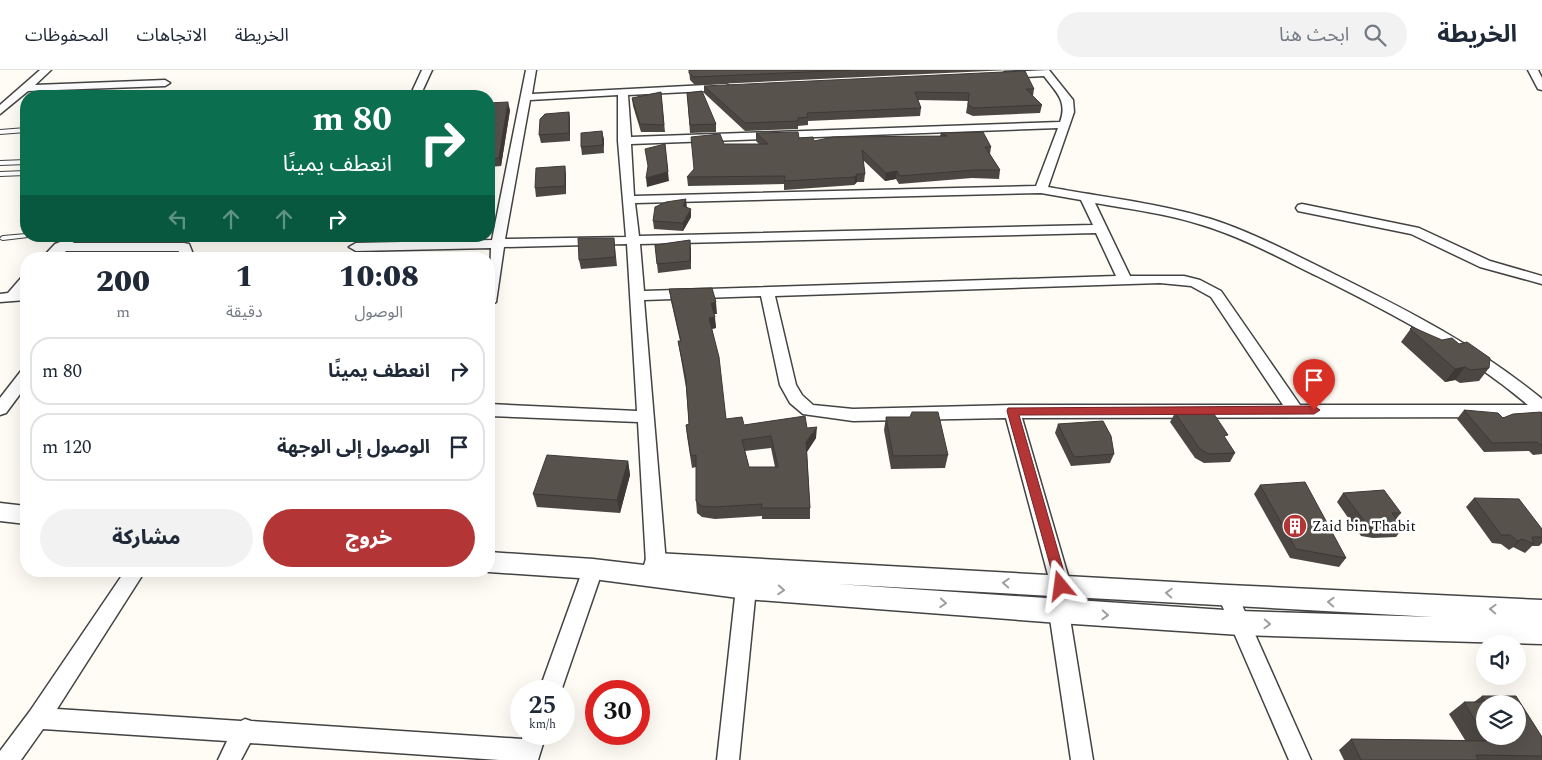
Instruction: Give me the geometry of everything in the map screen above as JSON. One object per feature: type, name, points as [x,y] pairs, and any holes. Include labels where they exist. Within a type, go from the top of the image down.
[{"type":"street","points":[[24,90],[46,70]]},
{"type":"street","points":[[418,90],[427,70]]},
{"type":"street","points":[[495,262],[531,70]]},
{"type":"street","points":[[1533,70],[1542,87]]},
{"type":"street","points":[[997,75],[1045,72],[1068,100],[1069,112],[1041,189]]},
{"type":"street","points":[[26,88],[165,83]]},
{"type":"street","points":[[526,97],[741,86]]},
{"type":"street","points":[[623,92],[628,200],[633,239],[656,563]]},
{"type":"street","points":[[0,111],[20,93]]},
{"type":"street","points":[[624,141],[1064,125]]},
{"type":"street","points":[[628,200],[1041,189],[1207,222],[1297,261],[1410,317],[1458,344],[1506,378],[1542,410]]},
{"type":"street","points":[[1086,197],[1099,229],[1125,280]]},
{"type":"street","points":[[1302,208],[1414,231],[1433,238],[1485,264],[1542,280]]},
{"type":"street","points":[[356,247],[498,242],[1099,229]]},
{"type":"street","points":[[55,252],[70,242]]},
{"type":"street","points":[[60,247],[184,247],[185,252]]},
{"type":"street","points":[[636,296],[1125,280],[1182,279],[1195,281],[1211,289],[1295,410]]},
{"type":"street","points":[[768,292],[788,385],[796,400],[810,410],[853,415],[1012,411],[1542,410]]},
{"type":"street","points":[[0,409],[20,383]]},
{"type":"street","points":[[495,410],[646,417]]},
{"type":"street","points":[[1012,411],[1061,586]]},
{"type":"street","points":[[0,512],[20,514]]},
{"type":"street","points":[[0,526],[20,528]]},
{"type":"street","points":[[495,551],[656,563],[1228,596],[1542,611]]},
{"type":"street","points":[[495,562],[593,569],[746,588],[1059,612],[1240,623],[1542,632]]},
{"type":"street","points":[[554,680],[593,569]]},
{"type":"street","points":[[7,760],[38,718],[132,577]]},
{"type":"street","points":[[728,760],[746,588]]},
{"type":"street","points":[[1228,596],[1300,760]]},
{"type":"street","points":[[1059,612],[1082,760]]},
{"type":"street","points":[[38,718],[531,748]]},
{"type":"street","points":[[229,760],[245,730]]},
{"type":"lane","points":[[0,132],[20,130]]},
{"type":"lane","points":[[0,163],[20,162]]},
{"type":"lane","points":[[0,174],[20,172]]},
{"type":"lane","points":[[3,238],[20,237]]},
{"type":"building","points":[[689,70],[851,70],[694,77],[689,73]]},
{"type":"building","points":[[1025,71],[1034,89],[1026,89],[1042,105],[974,108],[968,105],[969,93],[915,92],[921,108],[807,113],[808,117],[798,118],[798,121],[745,123],[704,86]]},
{"type":"building","points":[[702,91],[716,124],[690,125],[687,93]]},
{"type":"building","points":[[661,92],[664,125],[640,124],[632,98]]},
{"type":"building","points":[[508,102],[499,158],[495,158],[495,103]]},
{"type":"building","points":[[569,112],[569,133],[539,135],[540,119],[545,114]]},
{"type":"building","points":[[602,131],[603,145],[581,147],[581,133]]},
{"type":"building","points":[[798,132],[799,138],[813,137],[814,141],[833,137],[947,136],[941,133],[983,132],[991,147],[985,147],[1000,170],[974,170],[900,176],[897,171],[886,173],[862,150],[865,174],[857,174],[855,177],[784,181],[785,176],[687,177],[694,169],[691,137],[720,134],[724,144],[768,144],[756,133]]},
{"type":"building","points":[[665,144],[668,172],[646,178],[648,166],[645,149]]},
{"type":"building","points":[[565,166],[565,186],[535,188],[536,168]]},
{"type":"building","points":[[686,199],[683,206],[691,209],[683,223],[653,221],[655,207],[666,202]]},
{"type":"building","points":[[578,238],[614,238],[615,257],[579,260]]},
{"type":"building","points":[[690,240],[690,261],[657,264],[655,245]]},
{"type":"building","points":[[712,288],[716,302],[711,303],[715,317],[709,318],[719,357],[726,419],[742,417],[744,425],[805,416],[807,428],[817,427],[806,442],[810,508],[761,508],[762,504],[714,507],[701,506],[696,501],[696,455],[691,456],[686,425],[689,424],[686,379],[678,341],[681,341],[669,289]],"holes":[[[771,436],[778,467],[749,467],[742,440]]]},
{"type":"building","points":[[1412,327],[1442,340],[1452,338],[1459,344],[1467,342],[1490,358],[1489,368],[1470,370],[1465,367],[1455,369],[1410,329]]},
{"type":"building","points":[[1464,410],[1498,413],[1503,418],[1513,414],[1541,412],[1542,446],[1537,442],[1492,443]]},
{"type":"building","points":[[1212,411],[1228,435],[1224,436],[1235,453],[1209,454],[1200,449],[1175,413]]},
{"type":"building","points":[[912,412],[938,412],[948,455],[893,456],[886,417],[910,417]]},
{"type":"building","points":[[1103,421],[1111,436],[1114,454],[1074,457],[1058,424]]},
{"type":"building","points":[[547,455],[628,461],[617,500],[533,494]]},
{"type":"building","name":"Zaid bin Thabit","points":[[1305,482],[1346,558],[1296,549],[1260,485]]},
{"type":"building","points":[[1384,490],[1401,513],[1392,513],[1403,528],[1380,530],[1369,527],[1343,493]]},
{"type":"building","points":[[1474,498],[1519,499],[1542,529],[1542,537],[1532,537],[1534,544],[1522,539],[1518,541],[1510,535],[1501,535]]},
{"type":"building","points":[[1464,702],[1476,702],[1476,722]]},
{"type":"building","points":[[1526,712],[1542,737],[1542,756],[1476,755],[1478,760],[1361,760],[1351,739],[1476,741],[1476,745],[1526,745]]},
{"type":"place","name":"Zaid bin Thabit","points":[[1295,526]]},
{"type":"route","points":[[1061,586],[1012,411],[1314,410]]}]
